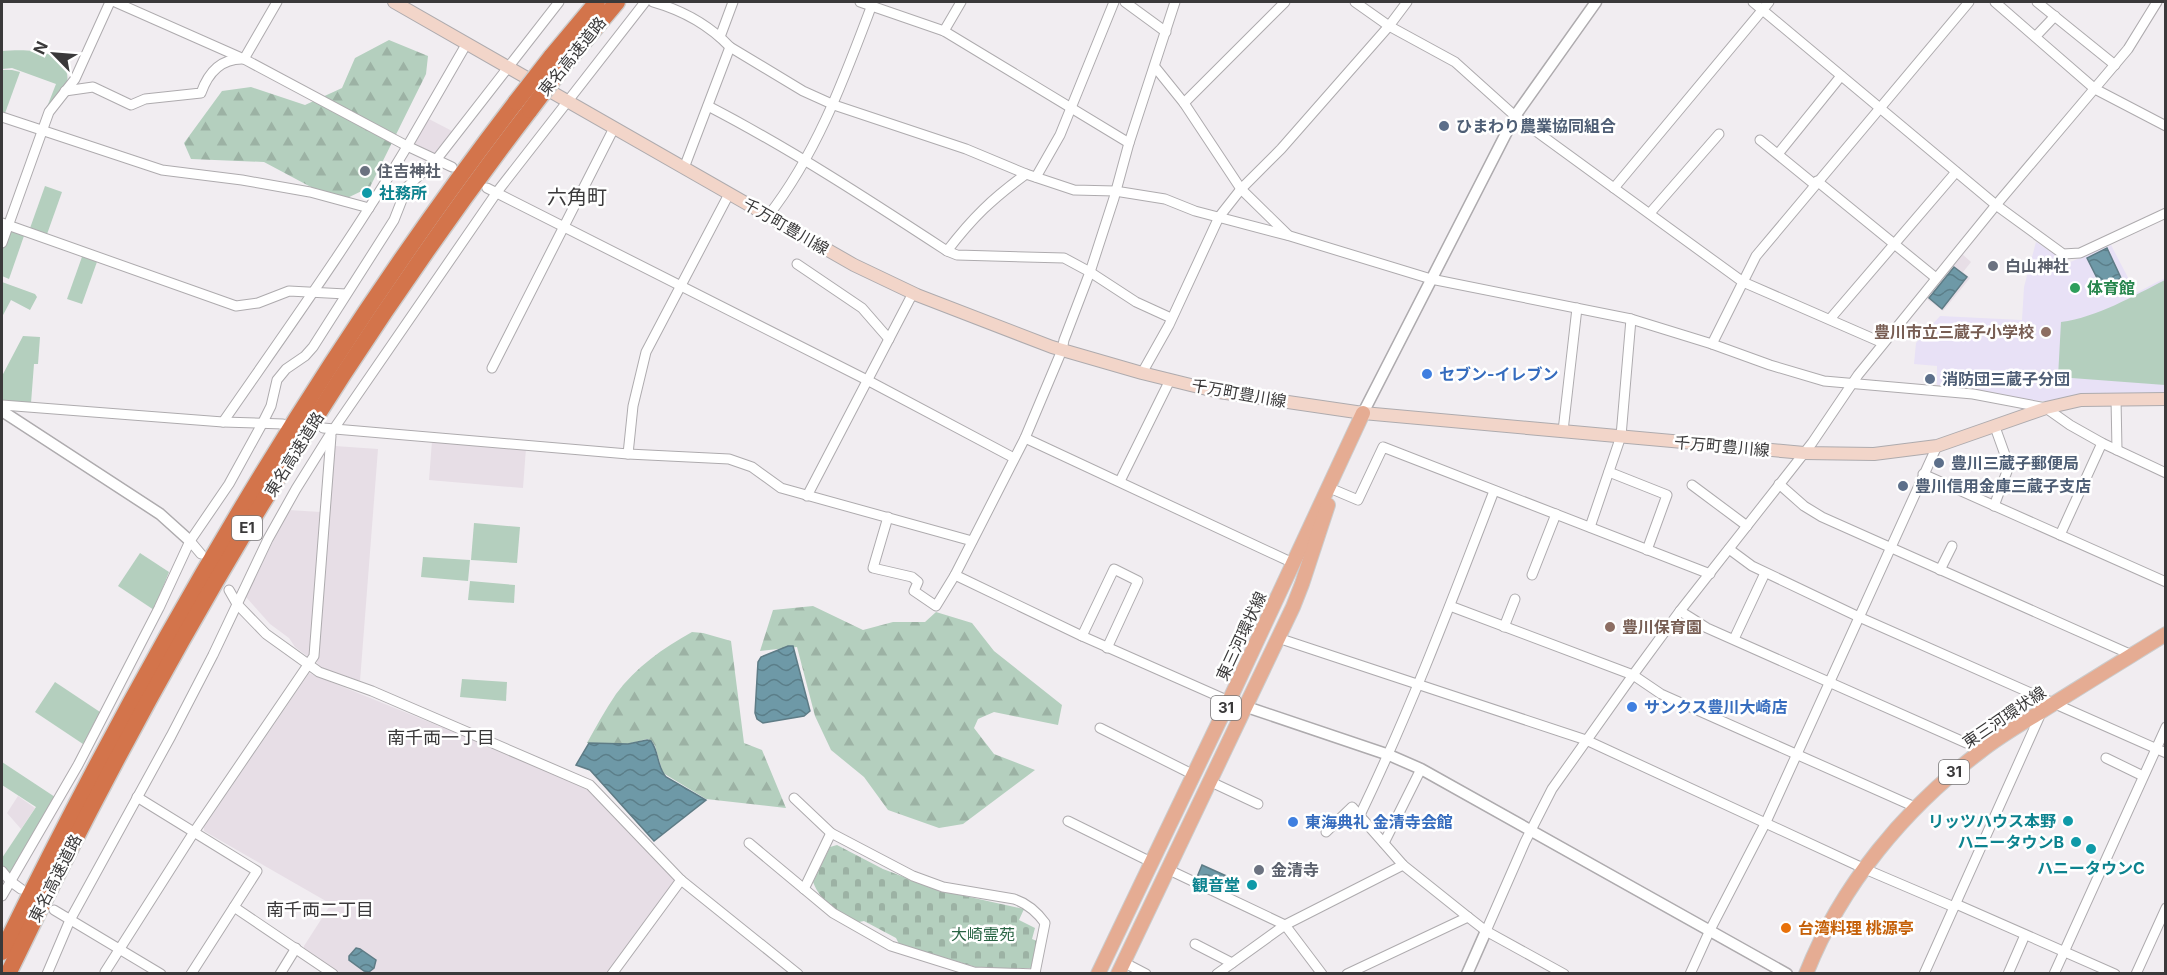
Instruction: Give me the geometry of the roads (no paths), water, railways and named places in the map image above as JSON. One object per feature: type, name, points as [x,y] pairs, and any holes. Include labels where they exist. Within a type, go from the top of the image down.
[{"type":"highway","name":"東名高速道路","points":[[2,952],[59,835],[144,676],[238,514],[384,287],[557,61],[597,2]]},
{"type":"highway","name":"東名高速道路","points":[[557,61],[617,2]]},
{"type":"highway","name":"東名高速道路","points":[[8,974],[105,780],[245,532],[332,393],[523,106]]},
{"type":"main road","name":"千万町豊川線","points":[[394,2],[854,265],[914,293],[1062,350],[1219,392],[1363,413],[1804,453],[1874,454],[1937,446],[2046,408],[2081,400],[2166,399]]},
{"type":"main road","name":"東三河環状線","points":[[1098,974],[1229,701],[1363,413]]},
{"type":"main road","name":"東三河環状線","points":[[1120,968],[1302,584],[1350,441]]},
{"type":"main road","name":"東三河環状線","points":[[1806,974],[1845,896],[1915,807],[1945,779],[1982,750],[2166,634]]},
{"type":"street","points":[[2,243],[5,224],[41,129],[49,112],[75,79],[110,2]]},
{"type":"street","points":[[115,2],[244,59],[407,146],[452,167]]},
{"type":"street","points":[[244,59],[277,2]]},
{"type":"street","points":[[2,896],[78,765],[159,609],[190,541],[230,484],[262,424],[271,406],[277,380],[286,369],[305,356],[313,347],[394,220],[407,187],[436,160],[559,2]]},
{"type":"street","points":[[47,974],[70,920],[171,736],[290,499],[330,430],[497,192],[645,2]]},
{"type":"street","points":[[653,2],[676,8],[720,36],[730,47],[803,91],[834,105],[966,149],[1026,174],[1074,190],[1115,191],[1165,199],[1195,211],[1290,236],[1431,279],[1631,319],[1824,381],[1973,394],[2046,408],[2102,443],[2166,473]]},
{"type":"street","points":[[720,36],[733,2]]},
{"type":"street","points":[[860,2],[872,4],[944,31],[1129,143]]},
{"type":"street","points":[[944,31],[961,2]]},
{"type":"street","points":[[1036,177],[1060,135],[1114,2]]},
{"type":"street","points":[[1125,2],[1166,32]]},
{"type":"street","points":[[888,517],[873,568],[912,577],[918,582],[914,591],[936,606],[955,574],[1025,438],[1062,350],[1090,272],[1175,2]]},
{"type":"street","points":[[1184,103],[1285,2]]},
{"type":"street","points":[[1355,2],[1389,26],[1455,62],[1515,116],[1743,282],[1884,343]]},
{"type":"street","points":[[1142,373],[1169,325],[1219,217],[1241,189],[1281,149],[1389,26],[1407,2]]},
{"type":"street","points":[[1363,413],[1515,116],[1596,2]]},
{"type":"street","points":[[1753,2],[1996,205],[2064,254],[2080,253],[2166,213]]},
{"type":"street","points":[[1614,188],[1769,2]]},
{"type":"street","points":[[1712,344],[1756,256],[1878,107],[1968,2]]},
{"type":"street","points":[[1995,2],[2095,89],[2166,126]]},
{"type":"street","points":[[2037,2],[2115,65]]},
{"type":"street","points":[[1467,974],[1531,829],[1552,789],[1586,740],[1680,611],[1804,453],[1852,384],[1996,205],[2128,49],[2157,2]]},
{"type":"street","points":[[768,216],[793,183],[834,105],[872,4]]},
{"type":"street","points":[[2036,36],[2055,16]]},
{"type":"street","points":[[223,422],[369,208],[467,43]]},
{"type":"street","points":[[684,168],[730,47]]},
{"type":"street","points":[[65,91],[93,87],[131,105],[145,99],[201,93],[207,77],[216,69],[232,58],[244,59]]},
{"type":"street","points":[[1155,67],[1184,103],[1241,189],[1290,236]]},
{"type":"street","points":[[1778,154],[1841,76]]},
{"type":"street","points":[[708,106],[770,138],[947,251],[957,255],[1064,258],[1136,302],[1171,318]]},
{"type":"street","points":[[2,117],[162,170],[242,180],[310,192],[369,208]]},
{"type":"street","points":[[492,368],[614,128]]},
{"type":"street","points":[[1650,213],[1719,134]]},
{"type":"street","points":[[1760,140],[1936,278]]},
{"type":"street","points":[[1830,319],[1956,172]]},
{"type":"street","points":[[947,251],[967,224],[994,197],[1026,174]]},
{"type":"street","points":[[487,188],[867,380],[1014,458]]},
{"type":"street","points":[[628,454],[633,406],[646,352],[729,194]]},
{"type":"street","points":[[5,224],[236,306],[258,303],[289,291],[346,294]]},
{"type":"street","points":[[797,264],[862,308],[889,339]]},
{"type":"street","points":[[807,496],[914,293]]},
{"type":"street","points":[[1563,430],[1577,308]]},
{"type":"street","points":[[1590,527],[1621,436],[1631,319]]},
{"type":"street","points":[[1120,481],[1170,380]]},
{"type":"street","points":[[2116,399],[2117,450]]},
{"type":"street","points":[[2,405],[223,422],[283,424]]},
{"type":"street","points":[[2,411],[160,514],[201,554]]},
{"type":"street","points":[[1994,506],[2009,466],[1995,427]]},
{"type":"street","points":[[330,430],[628,454],[729,459],[752,467],[781,488],[972,541]]},
{"type":"street","points":[[105,972],[194,832],[314,656],[330,430]]},
{"type":"street","points":[[1025,438],[1293,562]]},
{"type":"street","points":[[2060,535],[2102,443]]},
{"type":"street","points":[[1690,974],[1766,822],[1937,446]]},
{"type":"street","points":[[1332,489],[1358,500],[1383,447],[1710,574]]},
{"type":"street","points":[[1609,471],[1667,495],[1647,550]]},
{"type":"street","points":[[1923,474],[2166,582]]},
{"type":"street","points":[[1779,484],[1804,506],[1822,517],[2132,655]]},
{"type":"street","points":[[1692,485],[1747,526]]},
{"type":"street","points":[[1360,815],[1420,684],[1494,491]]},
{"type":"street","points":[[1532,575],[1556,514]]},
{"type":"street","points":[[1941,570],[1952,546]]},
{"type":"street","points":[[1729,549],[1765,573],[1859,617],[2056,702],[2166,753]]},
{"type":"street","points":[[1082,636],[1114,569],[1138,581],[1107,648]]},
{"type":"street","points":[[1734,639],[1765,573]]},
{"type":"street","points":[[955,574],[1107,648],[1229,701],[1389,755],[1421,769],[1787,974]]},
{"type":"street","points":[[229,590],[237,604],[266,634],[320,672],[372,691],[590,784],[681,880],[798,974]]},
{"type":"street","points":[[1504,627],[1515,598]]},
{"type":"street","points":[[1450,606],[1633,675],[1661,694],[1915,807]]},
{"type":"street","points":[[1680,611],[1707,628],[1982,750]]},
{"type":"street","points":[[1278,638],[1586,740],[1865,868],[2115,974]]},
{"type":"street","points":[[1924,974],[2042,711]]},
{"type":"street","points":[[1100,728],[1194,775]]},
{"type":"street","points":[[2054,974],[2166,728]]},
{"type":"street","points":[[2106,758],[2143,776]]},
{"type":"street","points":[[1384,843],[1421,769]]},
{"type":"street","points":[[1209,781],[1258,804]]},
{"type":"street","points":[[137,796],[257,871],[191,974]]},
{"type":"street","points":[[749,843],[833,913],[891,946],[974,972],[1035,973],[1045,922],[1021,901],[944,888],[913,876],[831,833],[794,798]]},
{"type":"street","points":[[1326,832],[1352,807],[1403,866],[1486,931],[1564,974]]},
{"type":"street","points":[[1068,821],[1151,862]]},
{"type":"street","points":[[804,889],[831,833]]},
{"type":"street","points":[[1217,974],[1285,925],[1403,866]]},
{"type":"street","points":[[1167,869],[1285,925],[1322,974]]},
{"type":"street","points":[[2,871],[21,889]]},
{"type":"street","points":[[612,974],[681,880]]},
{"type":"street","points":[[234,908],[333,974]]},
{"type":"street","points":[[2136,974],[2166,908]]},
{"type":"street","points":[[54,910],[161,974]]},
{"type":"street","points":[[1347,974],[1468,917]]},
{"type":"street","points":[[2008,974],[2025,935]]},
{"type":"street","points":[[1195,944],[1232,963]]},
{"type":"street","points":[[279,974],[296,948]]},
{"type":"street","points":[[1120,968],[1146,974]]},
{"type":"water","points":[[2107,248],[2121,278],[2102,288],[2087,258]]},
{"type":"water","points":[[1954,267],[1967,277],[1942,309],[1929,298]]},
{"type":"water","points":[[793,646],[810,711],[804,716],[763,723],[757,719],[755,713],[758,662],[761,657]]},
{"type":"water","points":[[647,740],[654,745],[661,769],[666,777],[706,800],[654,841],[590,770],[576,765],[589,743],[628,744]]},
{"type":"water","points":[[1202,865],[1233,879],[1228,891],[1197,877]]},
{"type":"water","points":[[356,948],[376,960],[374,968],[369,972],[349,960],[349,956]]},
{"type":"place","name":"ひまわり農業協同組合","points":[[1444,126]]},
{"type":"place","name":"住吉神社","points":[[365,171]]},
{"type":"place","name":"社務所","points":[[367,193]]},
{"type":"place","name":"白山神社","points":[[1993,266]]},
{"type":"place","name":"体育館","points":[[2075,288]]},
{"type":"place","name":"豊川市立三蔵子小学校","points":[[2046,332]]},
{"type":"place","name":"セブン-イレブン","points":[[1427,374]]},
{"type":"place","name":"消防団三蔵子分団","points":[[1930,379]]},
{"type":"place","name":"豊川三蔵子郵便局","points":[[1939,463]]},
{"type":"place","name":"豊川信用金庫三蔵子支店","points":[[1903,486]]},
{"type":"place","name":"豊川保育園","points":[[1610,627]]},
{"type":"place","name":"サンクス豊川大崎店","points":[[1632,707]]},
{"type":"place","name":"リッツハウス本野","points":[[2068,821]]},
{"type":"place","name":"東海典礼 金清寺会館","points":[[1293,822]]},
{"type":"place","name":"ハニータウンB","points":[[2076,842]]},
{"type":"place","name":"ハニータウンC","points":[[2091,849]]},
{"type":"place","name":"金清寺","points":[[1259,870]]},
{"type":"place","name":"観音堂","points":[[1252,885]]},
{"type":"place","name":"台湾料理 桃源亭","points":[[1786,928]]},
{"type":"district","name":"六角町","points":[[577,197]]},
{"type":"district","name":"南千両一丁目","points":[[441,738]]},
{"type":"district","name":"南千両二丁目","points":[[320,910]]},
{"type":"park label","name":"大崎霊苑","points":[[983,934]]}]
